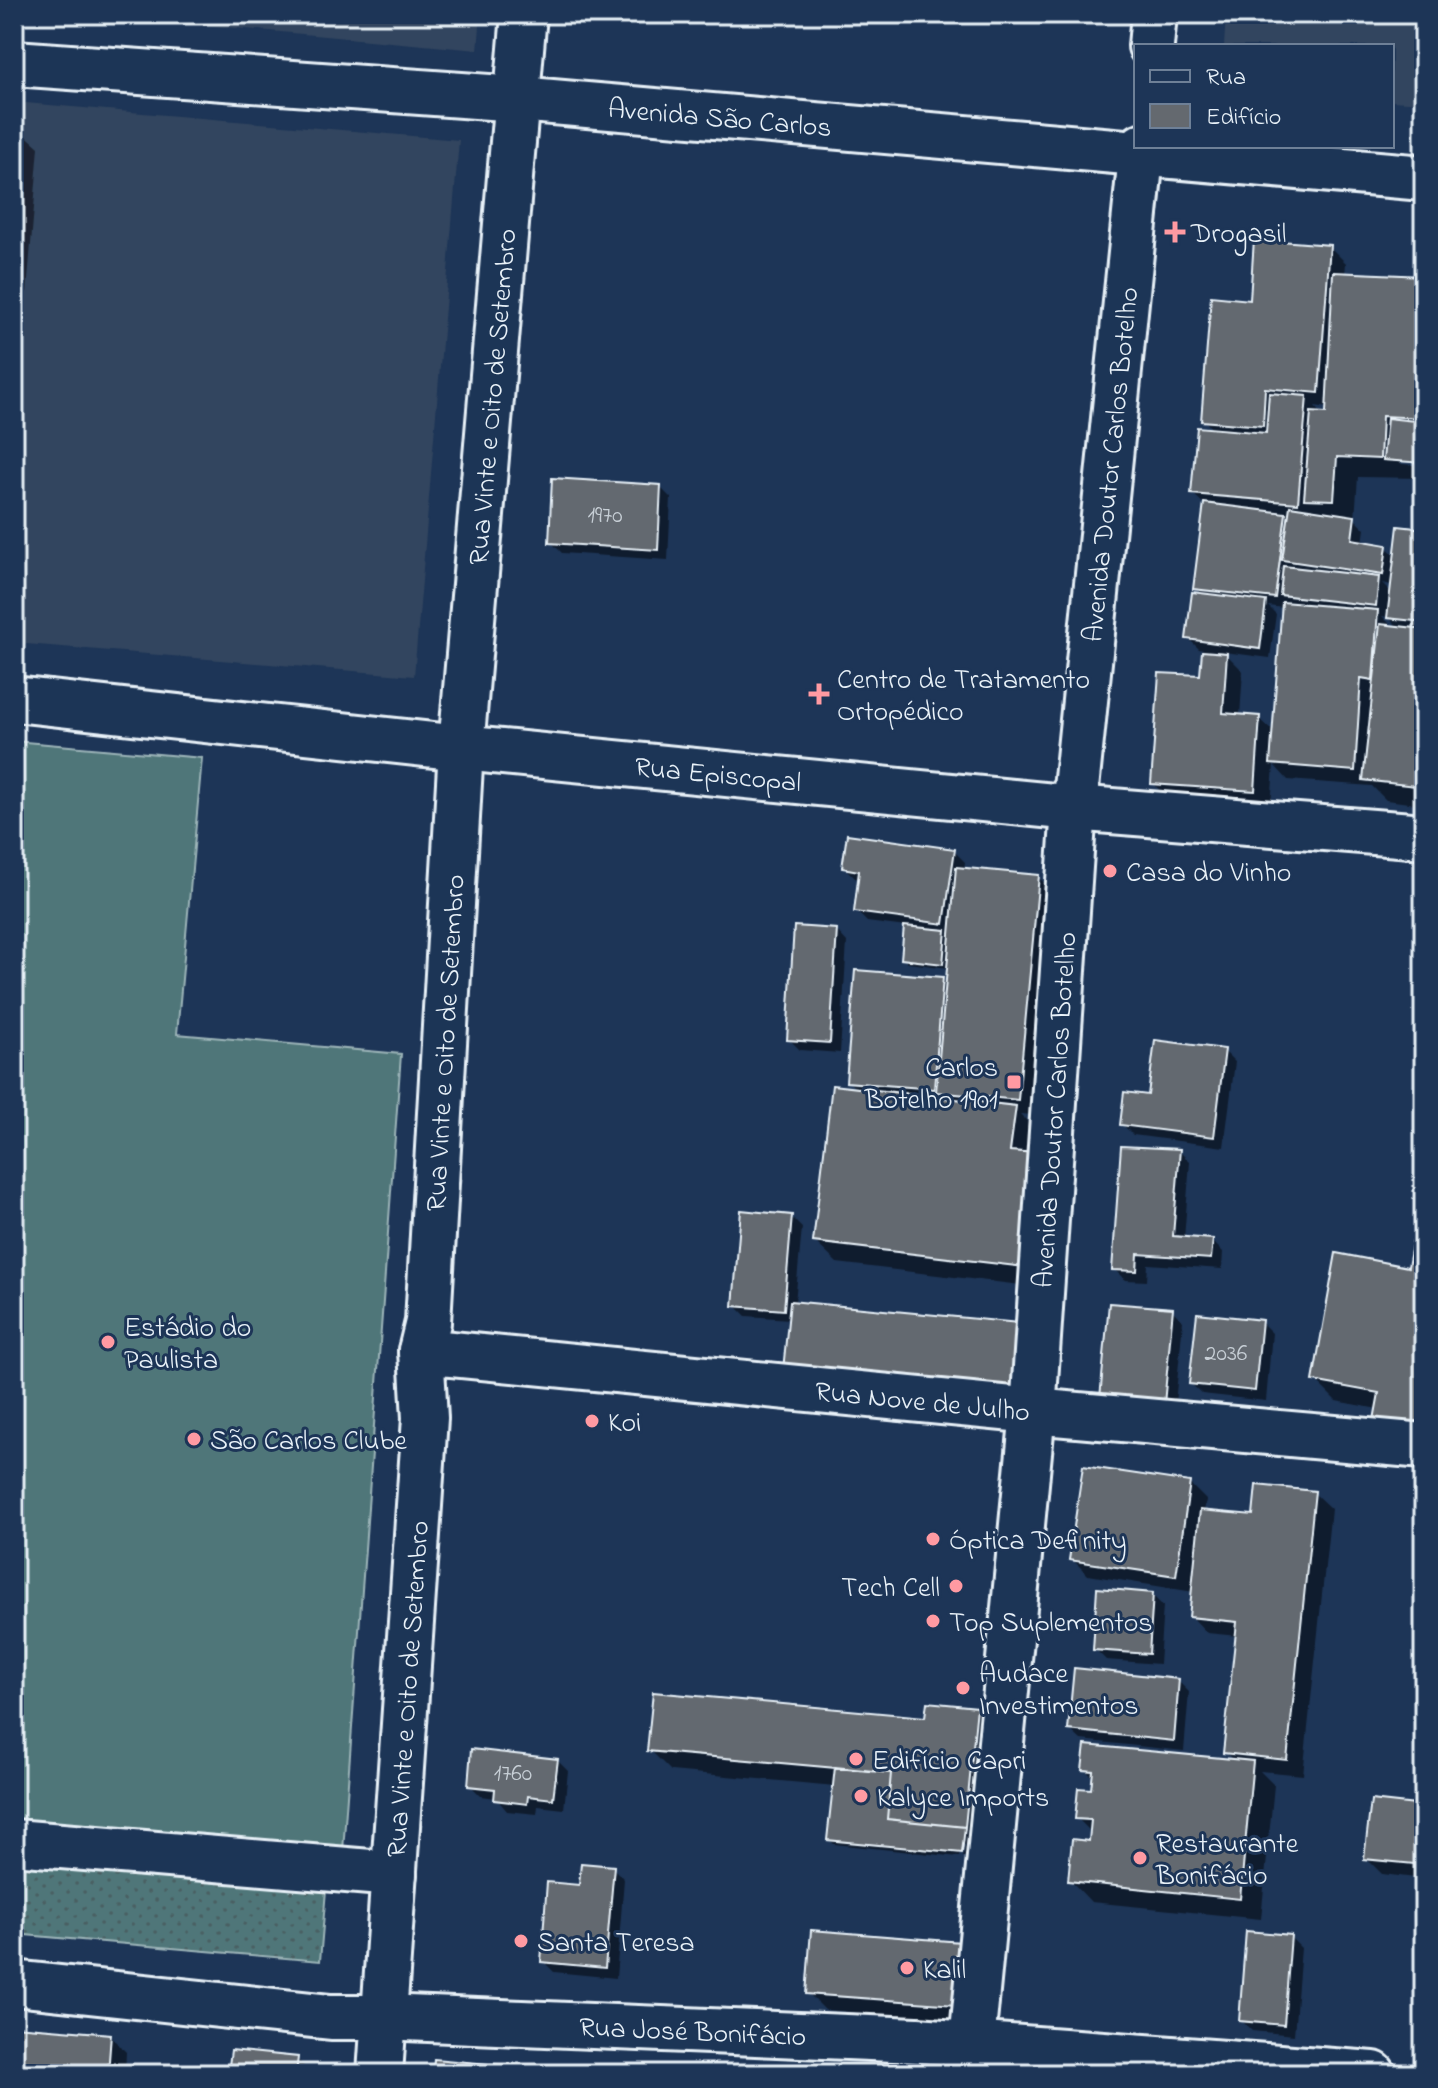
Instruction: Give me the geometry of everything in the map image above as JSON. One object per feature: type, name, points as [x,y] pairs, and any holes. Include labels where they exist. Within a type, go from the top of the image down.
[{"type":"main road","name":"Rua Vinte e Oito de Setembro","points":[[380,2074],[425,1418],[421,1351],[428,1322],[461,748],[524,14]]},
{"type":"main road","points":[[1151,44],[1154,14]]},
{"type":"main road","name":"Avenida São Carlos","points":[[14,63],[518,99],[1142,151],[1424,178]]},
{"type":"main road","name":"Avenida Doutor Carlos Botelho","points":[[970,2059],[1033,1411],[1074,808],[1142,151]]},
{"type":"main road","name":"Rua Episcopal","points":[[14,699],[461,748],[1074,808],[1424,836]]},
{"type":"main road","name":"Rua Nove de Julho","points":[[421,1351],[1424,1446]]},
{"type":"main road","points":[[14,1842],[394,1874]]},
{"type":"main road","name":"Rua José Bonifácio","points":[[14,1983],[331,2017],[383,2017],[970,2059],[1373,2074]]},
{"type":"shaded area","points":[[81,14],[481,14],[478,50]]},
{"type":"shaded area","points":[[1226,14],[1424,14],[1424,103],[1394,101],[1394,44],[1224,44]]},
{"type":"shaded area","points":[[14,102],[459,140],[414,676],[14,643]]},
{"type":"green space","name":"São Carlos Clube","points":[[14,741],[202,758],[177,1034],[401,1054],[343,1851],[14,1823]]},
{"type":"green space","points":[[14,1863],[326,1890],[320,1961],[14,1934]]},
{"type":"building","points":[[14,123],[18,124],[14,175]]},
{"type":"building","points":[[1254,239],[1330,245],[1319,393],[1265,388],[1263,426],[1201,421],[1211,296],[1250,300]]},
{"type":"building","points":[[1333,272],[1424,276],[1424,418],[1382,416],[1380,459],[1337,457],[1334,500],[1304,499],[1311,412],[1326,413]]},
{"type":"building","points":[[1269,393],[1307,396],[1298,503],[1191,494],[1197,427],[1266,433]]},
{"type":"building","points":[[1387,418],[1424,422],[1424,463],[1383,460]]},
{"type":"building","points":[[552,478],[661,485],[658,550],[549,543]]},
{"type":"building","points":[[1204,503],[1286,513],[1275,598],[1193,589]]},
{"type":"building","points":[[1290,506],[1355,516],[1352,539],[1387,545],[1383,575],[1282,560]]},
{"type":"building","points":[[1398,526],[1424,529],[1424,622],[1387,618]]},
{"type":"building","points":[[1283,566],[1379,577],[1376,606],[1280,595]]},
{"type":"building","points":[[1192,592],[1266,601],[1260,649],[1186,639]]},
{"type":"building","points":[[1282,602],[1378,610],[1373,680],[1361,678],[1355,771],[1270,764]]},
{"type":"building","points":[[1380,624],[1424,629],[1424,787],[1363,780]]},
{"type":"building","points":[[1202,651],[1227,653],[1223,713],[1260,716],[1255,791],[1151,784],[1159,673],[1200,675]]},
{"type":"building","points":[[847,834],[955,849],[944,924],[854,912],[859,871],[842,868]]},
{"type":"building","points":[[956,867],[1039,875],[1018,1100],[936,1092]]},
{"type":"building","points":[[794,926],[837,929],[830,1043],[787,1040]]},
{"type":"building","points":[[904,926],[946,930],[943,964],[901,959]]},
{"type":"building","points":[[855,970],[943,977],[934,1089],[846,1082]]},
{"type":"building","points":[[1155,1040],[1225,1049],[1214,1137],[1120,1125],[1124,1092],[1148,1095]]},
{"type":"building","points":[[832,1085],[1016,1106],[1010,1151],[1037,1153],[1034,1268],[813,1242]]},
{"type":"building","points":[[1121,1146],[1180,1149],[1173,1236],[1213,1239],[1211,1259],[1138,1254],[1137,1271],[1112,1270]]},
{"type":"building","points":[[1424,1178],[1424,1429],[1374,1420],[1379,1393],[1313,1381],[1336,1253],[1408,1267]]},
{"type":"building","points":[[741,1210],[792,1215],[784,1310],[733,1306]]},
{"type":"building","points":[[790,1301],[1030,1324],[1023,1394],[783,1370]]},
{"type":"building","points":[[1109,1303],[1173,1308],[1164,1404],[1100,1398]]},
{"type":"building","points":[[1197,1313],[1262,1320],[1255,1391],[1189,1384]]},
{"type":"building","points":[[1083,1466],[1190,1482],[1176,1576],[1069,1560]]},
{"type":"building","points":[[1256,1485],[1315,1491],[1287,1760],[1223,1753],[1237,1622],[1189,1617],[1200,1510],[1253,1515]]},
{"type":"building","points":[[1097,1588],[1153,1593],[1149,1654],[1093,1650]]},
{"type":"building","points":[[1074,1668],[1179,1679],[1174,1741],[1068,1730]]},
{"type":"building","name":"Edifício Capri","points":[[653,1692],[925,1717],[927,1702],[977,1707],[965,1827],[887,1819],[891,1773],[647,1751]]},
{"type":"building","points":[[1085,1745],[1253,1761],[1240,1899],[1068,1881],[1072,1839],[1089,1841],[1091,1820],[1075,1819],[1078,1788],[1091,1789],[1093,1771],[1082,1770]]},
{"type":"building","points":[[471,1749],[558,1759],[553,1799],[528,1796],[527,1804],[494,1800],[495,1789],[468,1786]]},
{"type":"building","name":"Kalyce Imports","points":[[835,1767],[891,1773],[887,1819],[965,1827],[962,1853],[827,1840]]},
{"type":"building","points":[[1371,1800],[1424,1806],[1424,1865],[1364,1859]]},
{"type":"building","points":[[581,1863],[614,1866],[605,1968],[541,1962],[547,1882],[579,1885]]},
{"type":"building","points":[[811,1930],[961,1942],[956,2005],[806,1994]]},
{"type":"building","points":[[1246,1931],[1291,1935],[1284,2025],[1239,2021]]},
{"type":"building","points":[[14,2026],[111,2034],[108,2074],[14,2074]]},
{"type":"building","points":[[231,2050],[298,2057],[296,2074],[228,2074]]},
{"type":"building","points":[[434,2059],[601,2074],[433,2074]]},
{"type":"place","name":"Drogasil","points":[[1175,232]]},
{"type":"place","name":"Centro de Tratamento Ortopédico","points":[[819,694]]},
{"type":"place","name":"Casa do Vinho","points":[[1110,871]]},
{"type":"place","name":"Carlos Botelho 1901","points":[[1014,1082]]},
{"type":"place","name":"Estádio do Paulista","points":[[108,1342]]},
{"type":"place","name":"Koi","points":[[592,1421]]},
{"type":"place","name":"São Carlos Clube","points":[[194,1439]]},
{"type":"place","name":"Óptica Definity","points":[[933,1539]]},
{"type":"place","name":"Tech Cell","points":[[956,1586]]},
{"type":"place","name":"Top Suplementos","points":[[933,1621]]},
{"type":"place","name":"Audace Investimentos","points":[[963,1688]]},
{"type":"place","name":"Edifício Capri","points":[[856,1759]]},
{"type":"place","name":"Kalyce Imports","points":[[861,1796]]},
{"type":"place","name":"Restaurante Bonifácio","points":[[1140,1858]]},
{"type":"place","name":"Santa Teresa","points":[[521,1941]]},
{"type":"place","name":"Kalil","points":[[907,1968]]}]
